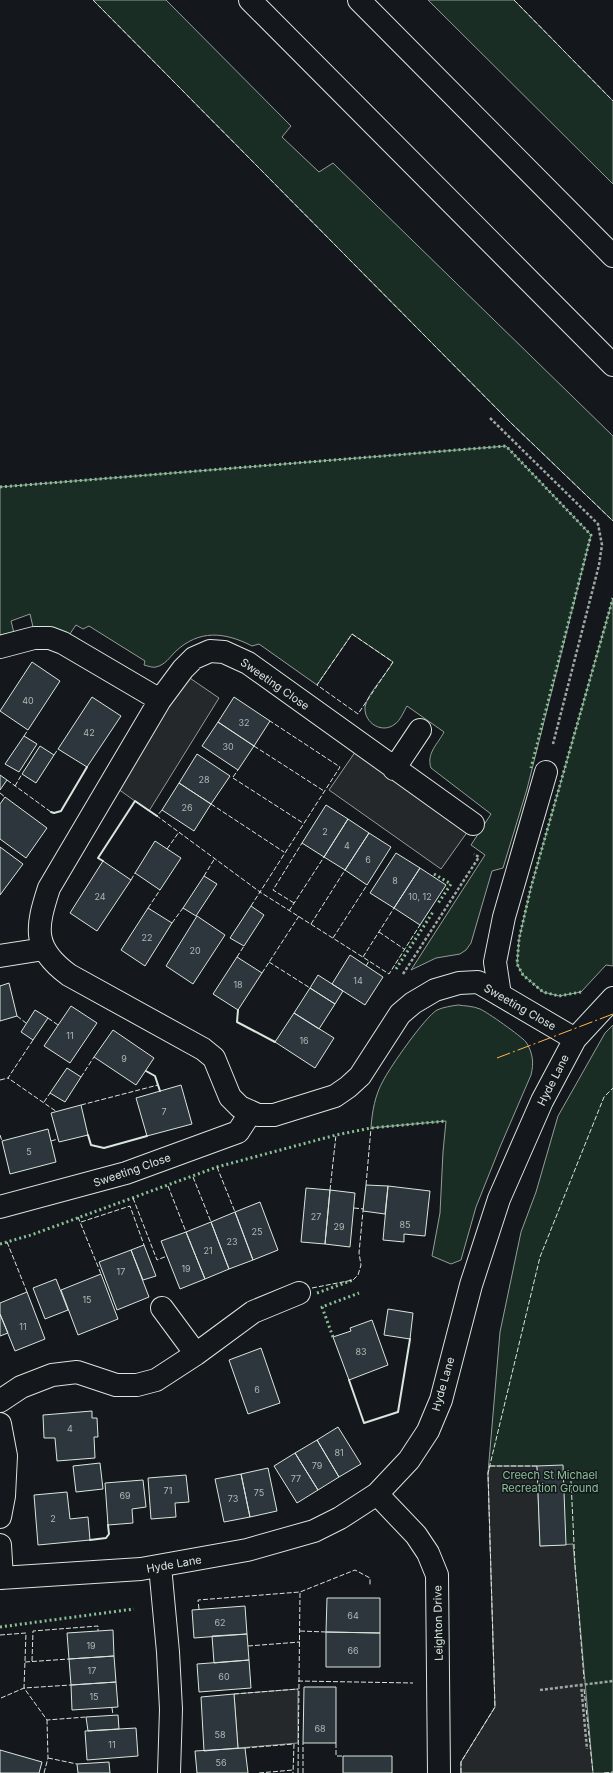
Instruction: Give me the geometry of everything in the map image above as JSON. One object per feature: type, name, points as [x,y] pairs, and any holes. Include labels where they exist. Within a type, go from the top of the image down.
[{"type":"main road","points":[[250,0],[613,365]]},
{"type":"main road","points":[[359,0],[613,256]]},
{"type":"main road","points":[[0,647],[34,638],[50,638],[63,643],[160,700]]},
{"type":"main road","name":"Sweeting Close","points":[[473,824],[394,769],[248,663],[224,652],[210,651],[194,658],[183,669],[160,700],[49,888],[39,920],[39,935],[44,949],[54,964],[69,975],[203,1049],[216,1062],[230,1097],[240,1107],[258,1115],[274,1115],[340,1093],[360,1076],[400,1014],[412,1003],[435,990],[459,983],[478,982],[575,1039]]},
{"type":"main road","points":[[394,769],[420,730]]},
{"type":"main road","points":[[500,995],[495,962],[504,917],[546,772]]},
{"type":"main road","points":[[0,956],[44,949]]},
{"type":"main road","name":"Hyde Lane","points":[[1,1578],[141,1569],[247,1550],[314,1531],[340,1518],[377,1494],[408,1460],[428,1430],[441,1400],[471,1285],[498,1199],[542,1101],[575,1039],[613,998]]},
{"type":"main road","name":"Sweeting Close","points":[[0,1207],[126,1173],[238,1132],[251,1112]]},
{"type":"main road","points":[[0,1401],[34,1381],[52,1375],[77,1372],[116,1385],[137,1385],[156,1380],[196,1354],[253,1312],[299,1293]]},
{"type":"main road","points":[[162,1308],[196,1354]]},
{"type":"main road","points":[[0,1424],[6,1456],[4,1496],[0,1517]]},
{"type":"main road","name":"Leighton Drive","points":[[377,1494],[416,1535],[428,1553],[437,1575],[439,1773]]},
{"type":"main road","points":[[0,1545],[1,1578]]},
{"type":"main road","points":[[160,1566],[169,1656],[171,1709],[168,1773]]},
{"type":"path","points":[[490,418],[598,524],[602,545],[599,565],[546,772]]},
{"type":"path","points":[[400,1014],[403,973],[479,857],[460,843],[473,824]]},
{"type":"path","points":[[540,1690],[613,1681]]},
{"type":"path","points":[[581,1684],[586,1749]]},
{"type":"green space","points":[[93,0],[166,0],[291,126],[282,137],[319,172],[333,163],[613,436],[613,521],[510,422]]},
{"type":"green space","points":[[428,0],[514,0],[613,101],[613,184]]},
{"type":"green space","points":[[506,446],[591,535],[527,789],[503,868],[492,871],[471,943],[466,950],[460,954],[436,958],[411,970],[485,855],[471,845],[491,814],[431,768],[431,753],[444,732],[407,706],[399,721],[390,727],[385,728],[375,726],[368,718],[365,707],[366,702],[393,662],[352,634],[317,685],[259,644],[252,646],[242,641],[222,636],[212,635],[193,639],[175,652],[162,665],[153,667],[144,665],[145,661],[89,626],[83,629],[76,625],[67,638],[49,627],[33,627],[30,614],[11,621],[14,633],[0,635],[0,487]]},
{"type":"green space","points":[[613,598],[613,966],[606,965],[581,992],[559,996],[543,992],[523,975],[517,964],[519,939],[531,887]]},
{"type":"green space","points":[[458,1005],[480,1009],[518,1035],[526,1042],[533,1062],[531,1075],[476,1207],[461,1260],[451,1264],[432,1256],[440,1213],[446,1121],[371,1128],[373,1110],[380,1086],[400,1054],[424,1022],[432,1014],[437,1010]]},
{"type":"green space","name":"Creech St Michael Recreation Ground","points":[[613,1025],[613,1773],[461,1773],[461,1762],[495,1707],[488,1473],[500,1332],[521,1232],[536,1192],[558,1116],[605,1033]]},
{"type":"shaded area","points":[[181,672],[219,698],[149,811],[111,784]]},
{"type":"shaded area","points":[[360,745],[473,824],[441,869],[329,790]]},
{"type":"shaded area","points":[[490,1466],[537,1466],[540,1546],[573,1544],[593,1773],[461,1773],[461,1762],[495,1707],[488,1473]]},
{"type":"shaded area","points":[[298,1689],[298,1743],[238,1748],[234,1694]]},
{"type":"building","points":[[32,662],[60,681],[28,730],[0,711]]},
{"type":"building","points":[[92,697],[121,716],[87,767],[58,749]]},
{"type":"building","points":[[234,697],[270,721],[254,746],[218,722]]},
{"type":"building","points":[[218,722],[254,746],[238,770],[202,746]]},
{"type":"building","points":[[24,736],[37,744],[19,772],[5,764]]},
{"type":"building","points":[[40,746],[54,755],[36,783],[22,774]]},
{"type":"building","points":[[197,754],[230,776],[211,804],[179,783]]},
{"type":"building","points":[[0,775],[7,780],[0,790]]},
{"type":"building","points":[[179,783],[211,804],[194,831],[162,810]]},
{"type":"building","points":[[5,797],[47,828],[26,858],[0,839],[0,804]]},
{"type":"building","points":[[326,805],[348,819],[324,857],[302,843]]},
{"type":"building","points":[[348,819],[369,833],[345,870],[324,857]]},
{"type":"building","points":[[369,833],[391,847],[367,885],[345,870]]},
{"type":"building","points":[[155,841],[181,858],[160,890],[135,873]]},
{"type":"building","points":[[0,847],[23,864],[0,895]]},
{"type":"building","points":[[396,853],[420,868],[394,908],[370,893]]},
{"type":"building","points":[[103,861],[131,880],[97,931],[70,913]]},
{"type":"building","points":[[420,868],[446,885],[420,925],[394,908]]},
{"type":"building","points":[[204,876],[217,884],[196,916],[183,908]]},
{"type":"building","points":[[251,906],[264,915],[244,946],[230,938]]},
{"type":"building","points":[[148,908],[172,923],[145,966],[121,950]]},
{"type":"building","points":[[197,916],[225,935],[193,984],[166,966]]},
{"type":"building","points":[[350,955],[383,977],[365,1005],[332,984]]},
{"type":"building","points":[[237,957],[262,973],[238,1010],[213,994]]},
{"type":"building","points":[[318,975],[343,991],[335,1004],[310,988]]},
{"type":"building","points":[[9,983],[17,1016],[0,1021],[0,986]]},
{"type":"building","points":[[310,988],[335,1004],[319,1029],[294,1013]]},
{"type":"building","points":[[71,1006],[97,1023],[70,1063],[44,1046]]},
{"type":"building","points":[[35,1010],[48,1018],[33,1040],[21,1032]]},
{"type":"building","points":[[294,1013],[334,1038],[315,1068],[275,1042]]},
{"type":"building","points":[[113,1030],[154,1058],[136,1085],[94,1057]]},
{"type":"building","points":[[67,1068],[81,1077],[65,1102],[50,1093]]},
{"type":"building","points":[[181,1085],[192,1124],[147,1136],[136,1098]]},
{"type":"building","points":[[81,1105],[88,1135],[59,1142],[51,1113]]},
{"type":"building","points":[[48,1129],[56,1162],[10,1174],[2,1141]]},
{"type":"building","points":[[366,1185],[388,1186],[385,1214],[363,1211]]},
{"type":"building","points":[[388,1186],[430,1191],[425,1236],[404,1234],[404,1242],[383,1240]]},
{"type":"building","points":[[306,1188],[330,1190],[325,1244],[301,1242]]},
{"type":"building","points":[[330,1190],[355,1193],[350,1247],[325,1244]]},
{"type":"building","points":[[260,1202],[278,1250],[253,1260],[235,1212]]},
{"type":"building","points":[[235,1212],[253,1260],[229,1269],[211,1222]]},
{"type":"building","points":[[211,1222],[229,1269],[205,1279],[186,1232]]},
{"type":"building","points":[[186,1232],[205,1279],[180,1289],[161,1241]]},
{"type":"building","points":[[144,1245],[156,1276],[143,1280],[131,1250]]},
{"type":"building","points":[[131,1250],[149,1297],[117,1310],[99,1262]]},
{"type":"building","points":[[101,1274],[118,1319],[78,1335],[61,1290]]},
{"type":"building","points":[[56,1279],[68,1310],[45,1319],[33,1288]]},
{"type":"building","points":[[27,1292],[45,1339],[15,1351],[0,1314],[0,1303]]},
{"type":"building","points":[[388,1309],[413,1313],[410,1339],[384,1335]]},
{"type":"building","points":[[0,1314],[8,1333],[0,1336]]},
{"type":"building","points":[[372,1320],[388,1365],[349,1380],[333,1337],[351,1331],[350,1328]]},
{"type":"building","points":[[261,1348],[280,1403],[248,1414],[229,1360]]},
{"type":"building","points":[[92,1411],[92,1418],[97,1418],[98,1437],[94,1437],[95,1458],[57,1461],[55,1438],[44,1438],[43,1415]]},
{"type":"building","points":[[338,1427],[361,1464],[339,1477],[317,1440]]},
{"type":"building","points":[[317,1440],[339,1477],[318,1490],[295,1453]]},
{"type":"building","points":[[295,1453],[318,1490],[297,1503],[274,1466]]},
{"type":"building","points":[[100,1463],[103,1489],[76,1492],[73,1466]]},
{"type":"building","points":[[563,1465],[566,1545],[540,1546],[537,1466]]},
{"type":"building","points":[[268,1468],[277,1511],[250,1517],[241,1474]]},
{"type":"building","points":[[241,1474],[250,1517],[224,1522],[215,1479]]},
{"type":"building","points":[[186,1475],[189,1502],[175,1503],[176,1517],[151,1519],[148,1478]]},
{"type":"building","points":[[143,1480],[146,1507],[132,1509],[133,1523],[108,1525],[105,1483]]},
{"type":"building","points":[[67,1492],[70,1519],[88,1517],[90,1540],[38,1545],[34,1495]]},
{"type":"building","points":[[327,1598],[380,1598],[380,1633],[326,1632]]},
{"type":"building","points":[[245,1606],[247,1634],[194,1638],[192,1610]]},
{"type":"building","points":[[113,1630],[114,1656],[69,1659],[67,1633]]},
{"type":"building","points":[[326,1632],[380,1633],[380,1667],[326,1667]]},
{"type":"building","points":[[247,1634],[249,1660],[214,1663],[212,1636]]},
{"type":"building","points":[[114,1656],[116,1682],[71,1685],[69,1659]]},
{"type":"building","points":[[249,1660],[251,1688],[199,1692],[197,1664]]},
{"type":"building","points":[[116,1682],[118,1707],[72,1710],[71,1685]]},
{"type":"building","points":[[304,1687],[336,1687],[336,1743],[303,1743]]},
{"type":"building","points":[[234,1694],[238,1748],[204,1751],[201,1697]]},
{"type":"building","points":[[118,1715],[119,1729],[88,1731],[86,1717]]},
{"type":"building","points":[[136,1728],[138,1756],[87,1760],[85,1731]]},
{"type":"building","points":[[245,1748],[248,1773],[197,1773],[195,1751]]},
{"type":"building","points":[[0,1750],[42,1762],[39,1773],[0,1773]]},
{"type":"building","points":[[343,1756],[392,1756],[392,1773],[343,1773]]},
{"type":"building","points":[[109,1762],[110,1773],[78,1773],[77,1764]]},
{"type":"hedge","points":[[0,487],[506,446],[591,535],[531,768]]},
{"type":"hedge","points":[[581,992],[559,996],[543,992],[523,975],[517,964],[519,939],[531,887],[613,598]]},
{"type":"hedge","points":[[434,874],[451,884],[437,905]]},
{"type":"hedge","points":[[396,969],[433,912]]},
{"type":"hedge","points":[[0,1244],[31,1235],[217,1167],[336,1135],[371,1128],[446,1121]]},
{"type":"hedge","points":[[317,1293],[353,1280]]},
{"type":"hedge","points":[[333,1337],[322,1307],[359,1293]]},
{"type":"hedge","points":[[0,1627],[134,1609]]},
{"type":"fence","points":[[93,0],[510,422],[613,521]]},
{"type":"fence","points":[[514,0],[613,101]]},
{"type":"fence","points":[[352,634],[393,662],[358,714],[317,685],[352,634]]},
{"type":"fence","points":[[251,906],[340,767],[270,721]]},
{"type":"fence","points":[[24,736],[28,730]]},
{"type":"fence","points":[[254,746],[324,791]]},
{"type":"fence","points":[[54,755],[58,749]]},
{"type":"fence","points":[[233,777],[238,770]]},
{"type":"fence","points":[[15,786],[22,774]]},
{"type":"fence","points":[[233,778],[303,823]]},
{"type":"fence","points":[[7,780],[51,812]]},
{"type":"fence","points":[[0,793],[5,797]]},
{"type":"fence","points":[[211,804],[284,852]]},
{"type":"fence","points":[[162,810],[157,816],[260,892],[369,961]]},
{"type":"fence","points":[[167,849],[179,832]]},
{"type":"fence","points":[[294,903],[273,890],[302,843]]},
{"type":"fence","points":[[289,911],[324,857]]},
{"type":"fence","points":[[204,876],[215,858]]},
{"type":"fence","points":[[311,924],[345,870]]},
{"type":"fence","points":[[131,880],[135,873]]},
{"type":"fence","points":[[333,938],[367,885]]},
{"type":"fence","points":[[148,908],[160,890]]},
{"type":"fence","points":[[172,923],[183,908]]},
{"type":"fence","points":[[363,957],[394,908]]},
{"type":"fence","points":[[262,973],[299,916]]},
{"type":"fence","points":[[366,966],[369,961],[389,974],[420,925]]},
{"type":"fence","points":[[379,932],[404,949]]},
{"type":"fence","points":[[237,957],[244,946]]},
{"type":"fence","points":[[269,962],[310,988]]},
{"type":"fence","points":[[17,1016],[26,1023]]},
{"type":"fence","points":[[48,1018],[58,1025]]},
{"type":"fence","points":[[33,1040],[8,1078],[57,1112]]},
{"type":"fence","points":[[81,1077],[94,1057]]},
{"type":"fence","points":[[0,1080],[8,1078]]},
{"type":"fence","points":[[81,1105],[158,1085]]},
{"type":"fence","points":[[461,1773],[461,1762],[495,1707],[488,1473],[540,1257],[604,1097],[613,1088]]},
{"type":"fence","points":[[44,1102],[50,1093]]},
{"type":"fence","points":[[366,1185],[371,1128]]},
{"type":"fence","points":[[0,1135],[2,1141]]},
{"type":"fence","points":[[330,1190],[336,1135]]},
{"type":"fence","points":[[51,1141],[58,1139]]},
{"type":"fence","points":[[217,1167],[235,1212]]},
{"type":"fence","points":[[193,1177],[211,1222]]},
{"type":"fence","points":[[168,1186],[186,1232]]},
{"type":"fence","points":[[133,1198],[157,1260],[167,1256]]},
{"type":"fence","points":[[81,1222],[130,1206],[144,1245]]},
{"type":"fence","points":[[354,1208],[364,1209]]},
{"type":"fence","points":[[312,1288],[353,1280],[358,1275],[361,1265],[359,1253],[363,1211]]},
{"type":"fence","points":[[78,1217],[101,1274]]},
{"type":"fence","points":[[7,1242],[27,1292]]},
{"type":"fence","points":[[490,1466],[537,1466]]},
{"type":"fence","points":[[571,1481],[575,1565],[584,1679]]},
{"type":"fence","points":[[199,1609],[198,1600],[300,1592],[355,1570],[370,1578],[370,1585]]},
{"type":"fence","points":[[298,1773],[300,1592]]},
{"type":"fence","points":[[32,1661],[33,1631],[98,1626],[98,1631]]},
{"type":"fence","points":[[300,1631],[326,1632]]},
{"type":"fence","points":[[0,1635],[26,1633],[24,1688],[71,1685]]},
{"type":"fence","points":[[248,1646],[300,1642]]},
{"type":"fence","points":[[25,1662],[69,1659]]},
{"type":"fence","points":[[298,1681],[413,1683]]},
{"type":"fence","points":[[1,1698],[24,1688],[47,1720],[86,1717]]},
{"type":"fence","points":[[234,1694],[298,1689]]},
{"type":"fence","points":[[584,1689],[593,1773]]},
{"type":"fence","points":[[112,1708],[113,1715]]},
{"type":"fence","points":[[44,1773],[48,1758],[47,1720]]},
{"type":"fence","points":[[303,1743],[303,1773]]},
{"type":"fence","points":[[336,1743],[336,1756],[343,1756]]},
{"type":"fence","points":[[245,1748],[294,1744],[293,1773]]},
{"type":"fence","points":[[48,1758],[77,1764]]},
{"type":"fence","points":[[259,1773],[293,1770]]},
{"type":"fence","points":[[604,1773],[613,1772]]},
{"type":"wall","points":[[51,812],[54,813],[61,811],[87,767]]},
{"type":"wall","points":[[103,861],[98,858],[135,801],[157,816]]},
{"type":"wall","points":[[238,1010],[237,1022],[275,1042]]},
{"type":"wall","points":[[146,1071],[155,1076],[160,1091]]},
{"type":"wall","points":[[88,1135],[91,1145],[104,1148],[147,1136]]},
{"type":"wall","points":[[349,1380],[364,1423],[398,1412],[410,1339]]},
{"type":"wall","points":[[90,1540],[106,1538],[109,1534],[108,1525]]},
{"type":"power","points":[[497,1058],[613,1014]]}]
